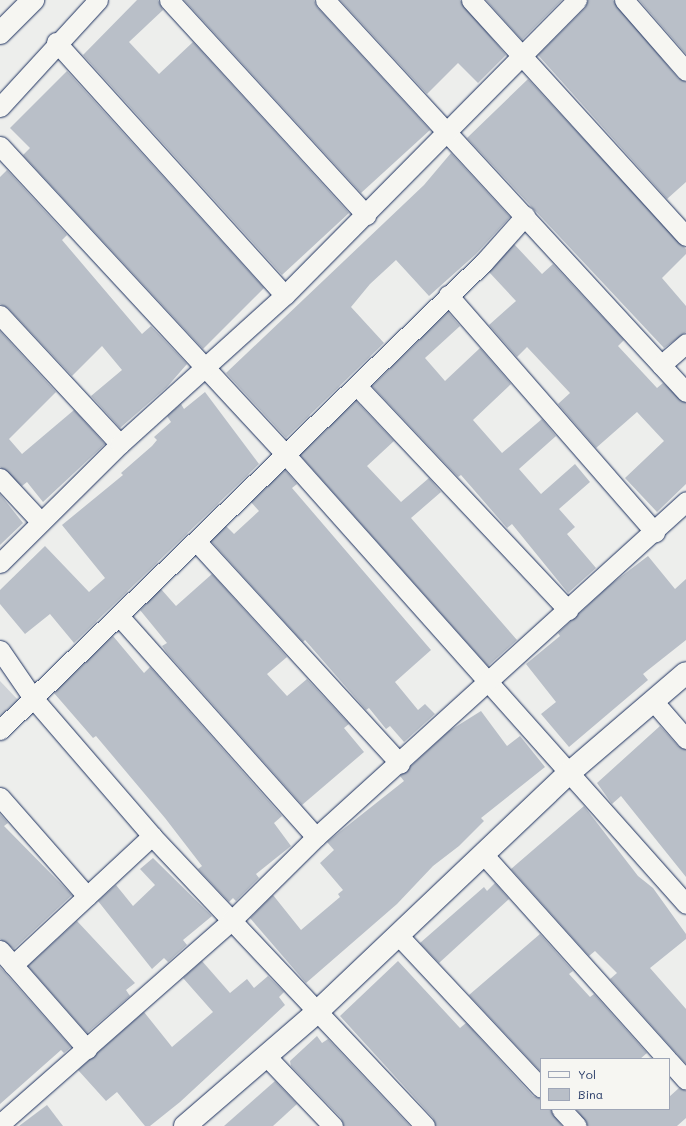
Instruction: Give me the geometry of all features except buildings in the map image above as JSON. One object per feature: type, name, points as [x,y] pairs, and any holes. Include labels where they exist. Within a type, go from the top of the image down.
[{"type":"main road","points":[[0,33],[33,0]]},
{"type":"main road","points":[[193,1124],[266,1056],[317,1012],[568,774],[654,702],[686,672]]},
{"type":"street","points":[[0,107],[56,42],[98,0]]},
{"type":"street","points":[[169,0],[366,215]]},
{"type":"street","points":[[325,0],[526,216],[686,392]]},
{"type":"street","points":[[471,0],[522,58],[686,236]]},
{"type":"street","points":[[0,563],[39,520],[120,444],[204,370],[285,295],[522,58],[577,0]]},
{"type":"street","points":[[624,0],[686,71]]},
{"type":"street","points":[[56,42],[285,295]]},
{"type":"street","points":[[0,146],[204,370],[286,455],[487,685],[686,904]]},
{"type":"street","points":[[0,730],[286,455],[448,295],[484,262],[526,216]]},
{"type":"street","points":[[448,295],[655,532]]},
{"type":"street","points":[[0,315],[120,444]]},
{"type":"street","points":[[661,365],[686,343]]},
{"type":"street","points":[[357,386],[568,610]]},
{"type":"street","points":[[0,478],[39,520]]},
{"type":"street","points":[[0,1124],[86,1050],[231,920],[316,837],[400,764],[487,685],[655,532],[686,501]]},
{"type":"street","points":[[196,541],[400,764]]},
{"type":"street","points":[[119,616],[316,837]]},
{"type":"street","points":[[0,650],[33,698],[152,836],[425,1126]]},
{"type":"street","points":[[654,702],[686,739]]},
{"type":"street","points":[[0,797],[87,896]]},
{"type":"street","points":[[14,965],[152,836]]},
{"type":"street","points":[[484,855],[666,1058]]},
{"type":"street","points":[[398,935],[540,1087]]},
{"type":"street","points":[[0,950],[86,1050]]},
{"type":"street","points":[[266,1056],[333,1126]]},
{"type":"street","points":[[670,1063],[686,1080]]},
{"type":"street","points":[[562,1110],[577,1126]]},
{"type":"shaded area","points":[[0,681],[18,700],[0,716]]}]
